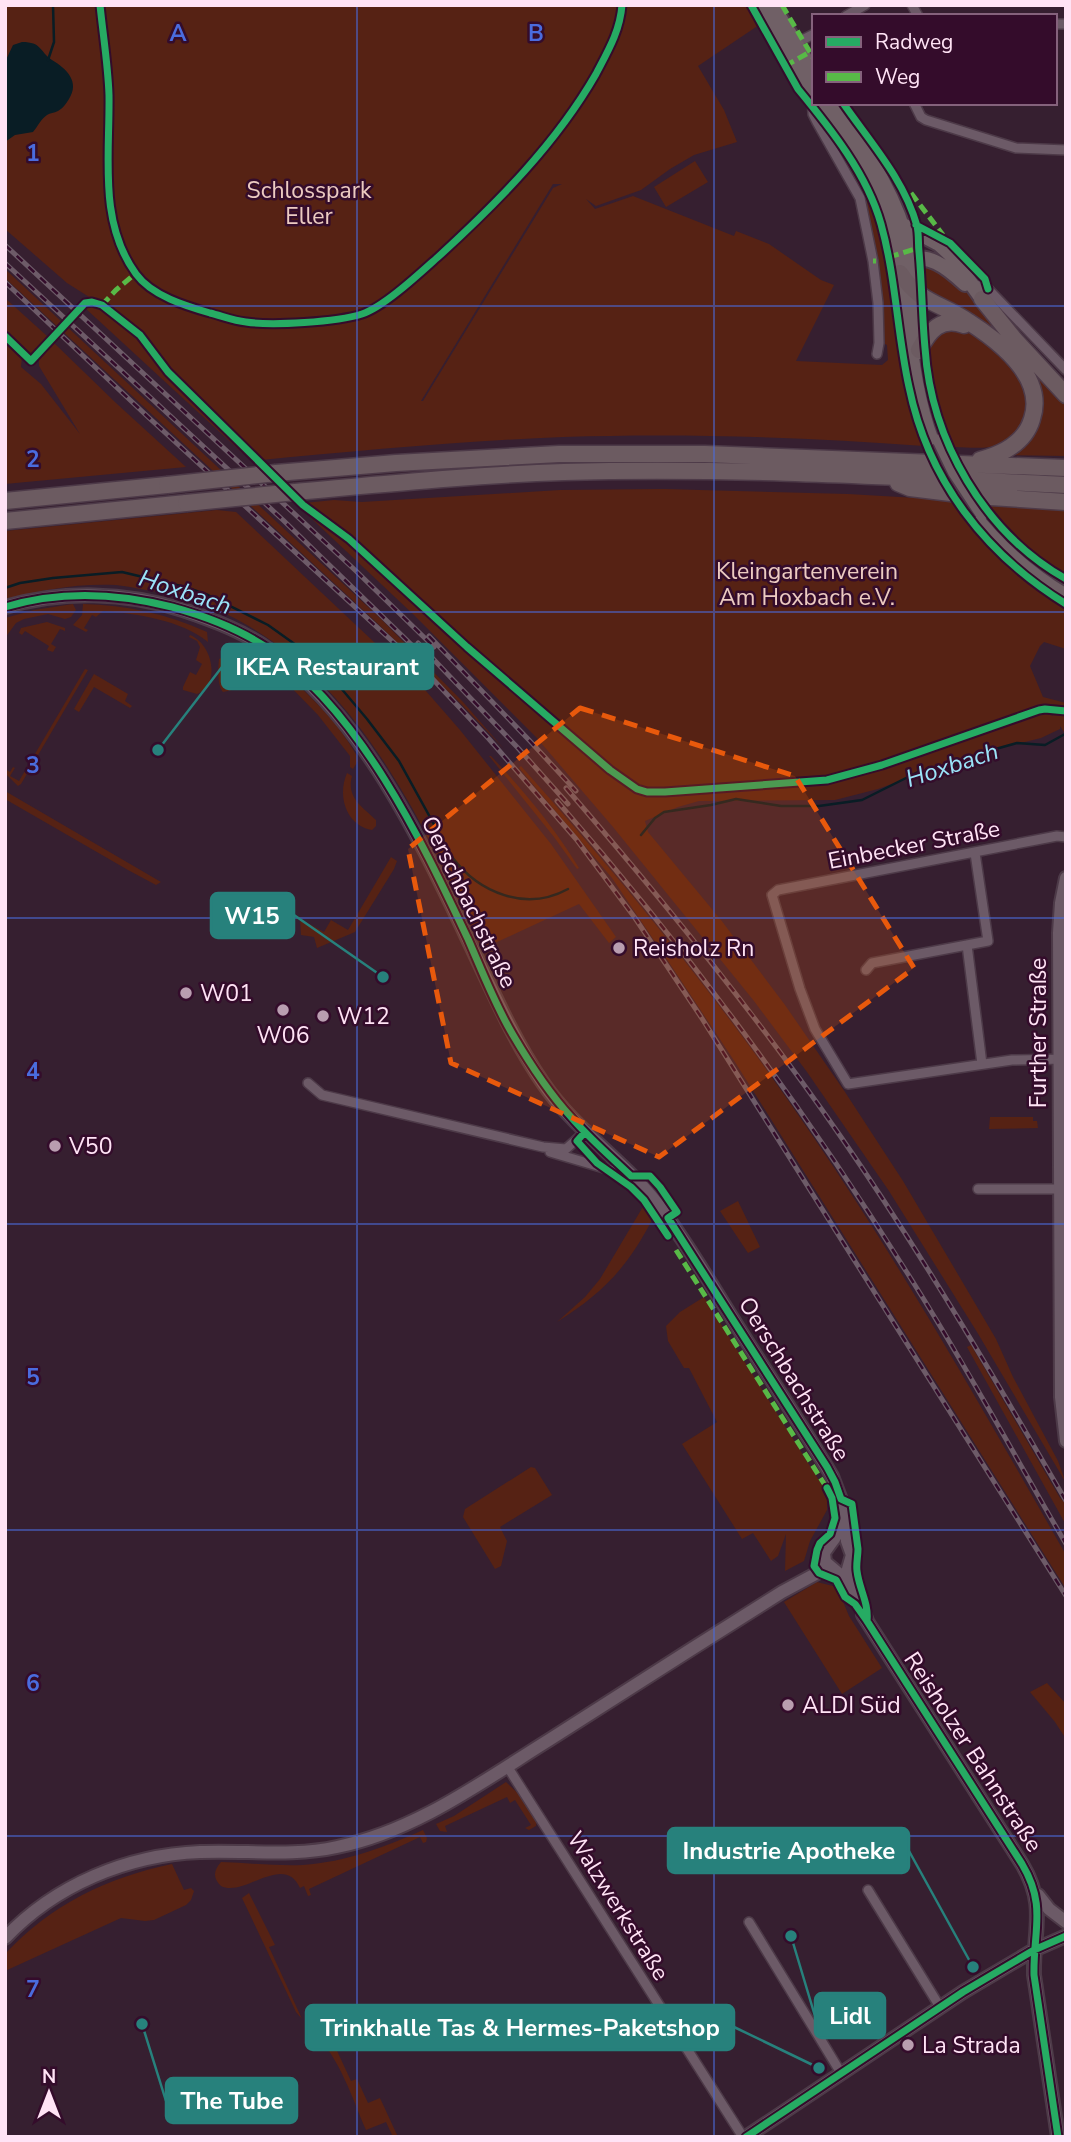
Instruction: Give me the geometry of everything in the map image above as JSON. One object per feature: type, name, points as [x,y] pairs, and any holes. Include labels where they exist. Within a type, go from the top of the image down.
[{"type":"highway","points":[[906,267],[908,286],[938,307],[968,321],[983,332],[1011,355],[1031,383],[1035,411],[1030,426],[1013,446],[997,455],[965,463]]},
{"type":"highway","points":[[985,294],[1015,340],[1066,394]]},
{"type":"highway","points":[[919,350],[929,331],[942,323],[959,322],[983,332]]},
{"type":"highway","points":[[5,500],[396,463],[559,454],[705,454],[1066,468]]},
{"type":"highway","points":[[5,521],[464,476],[565,472],[713,470],[1066,485]]},
{"type":"highway","points":[[879,476],[909,488],[975,496],[1066,502]]},
{"type":"main road","points":[[759,5],[812,71]]},
{"type":"main road","points":[[772,5],[812,90]]},
{"type":"main road","points":[[829,113],[881,180],[901,224],[915,386],[936,441],[977,513],[999,544],[1034,575],[1066,596]]},
{"type":"main road","points":[[829,113],[876,194],[906,267]]},
{"type":"main road","points":[[901,224],[945,249],[958,262],[968,283]]},
{"type":"main road","points":[[906,267],[933,261],[947,267],[985,294]]},
{"type":"main road","points":[[916,292],[919,350],[936,441]]},
{"type":"main road","points":[[977,513],[1021,554],[1066,587]]},
{"type":"main road","name":"Oerschbachstraße","points":[[5,607],[54,596],[77,595],[118,597],[178,609],[225,626],[270,650],[292,668],[340,718],[373,764],[413,829],[512,1033],[545,1086],[585,1132],[648,1192],[662,1210],[827,1467],[846,1513],[848,1545]]},
{"type":"main road","name":"Further Straße","points":[[1066,878],[1059,933],[1063,1059],[1060,1189],[1063,1348],[1061,1406],[1066,1441]]},
{"type":"main road","name":"Oerschbachstraße","points":[[827,1548],[836,1539],[838,1532],[841,1499]]},
{"type":"main road","points":[[782,1592],[814,1566],[827,1548],[841,1541],[848,1545]]},
{"type":"main road","name":"Reisholzer Bahnstraße","points":[[848,1545],[852,1555],[849,1563],[850,1577],[867,1621]]},
{"type":"main road","name":"Reisholzer Bahnstraße","points":[[827,1548],[825,1562],[833,1569],[867,1621],[1022,1864],[1035,1891],[1038,1902],[1034,1950],[1035,1984],[1058,2137]]},
{"type":"main road","points":[[5,1938],[54,1898],[107,1870],[185,1853],[306,1852],[351,1844],[388,1832],[424,1816],[507,1766],[782,1592],[823,1570],[844,1569],[849,1563]]},
{"type":"main road","points":[[1035,1891],[1049,1909],[1066,1922]]},
{"type":"main road","points":[[745,2137],[940,2007],[1034,1950],[1066,1936]]},
{"type":"street","points":[[849,14],[865,5]]},
{"type":"street","points":[[790,46],[812,34]]},
{"type":"street","points":[[915,105],[921,117],[926,120],[986,140],[1026,150],[1066,150]]},
{"type":"street","points":[[829,113],[860,198],[873,261],[878,303],[877,354]]},
{"type":"street","points":[[985,294],[1066,370]]},
{"type":"street","name":"Einbecker Straße","points":[[982,1064],[848,1084],[815,1029],[772,895],[778,890],[1057,836],[1066,838]]},
{"type":"street","points":[[866,970],[872,962],[988,941],[975,853]]},
{"type":"street","points":[[967,945],[982,1064],[1012,1060],[1063,1059]]},
{"type":"street","name":"Oerschbachstraße","points":[[308,1083],[323,1095],[543,1147],[566,1149],[585,1132]]},
{"type":"street","name":"Oerschbachstraße","points":[[543,1147],[552,1153],[631,1176]]},
{"type":"street","points":[[978,1189],[1060,1189]]},
{"type":"street","name":"Walzwerkstraße","points":[[507,1766],[745,2137]]},
{"type":"street","points":[[868,1890],[940,2007]]},
{"type":"street","points":[[749,1922],[841,2073]]},
{"type":"highlighted area","points":[[580,708],[795,776],[914,968],[659,1157],[451,1063],[408,849]]},
{"type":"green space","name":"Schlosspark Eller","points":[[5,5],[749,5],[759,25],[698,66],[724,110],[737,142],[694,155],[641,190],[596,206],[586,199],[595,209],[633,196],[734,236],[736,231],[769,244],[821,280],[834,285],[796,361],[882,365],[888,360],[887,345],[883,343],[869,219],[824,129],[824,124],[860,181],[880,227],[909,396],[924,446],[744,437],[608,436],[446,444],[251,461],[84,307],[93,304],[116,314],[67,283],[5,229]],"holes":[[[553,184],[562,184],[553,188],[421,401]]]},
{"type":"green space","points":[[695,161],[708,182],[666,207],[654,187]]},
{"type":"green space","points":[[924,264],[947,274],[967,292],[1008,342],[1066,401],[1066,456],[1006,455],[1021,444],[1033,379],[928,296]]},
{"type":"green space","points":[[5,269],[381,619],[463,702],[504,749],[377,623],[5,278]]},
{"type":"green space","points":[[5,298],[47,336],[34,354],[28,352],[5,330]]},
{"type":"green space","points":[[970,330],[986,340],[1026,380],[1028,420],[1011,437],[996,446],[954,447],[935,398],[929,372],[928,346],[941,331]]},
{"type":"green space","points":[[5,340],[22,356],[21,367],[41,384],[80,434],[39,366],[39,359],[53,342],[186,467],[5,484]]},
{"type":"green space","name":"Kleingartenverein Am Hoxbach e.V.","points":[[664,489],[951,500],[996,555],[1066,608],[1066,649],[1044,642],[1030,666],[1043,697],[1066,703],[1066,709],[1046,707],[1052,716],[1055,713],[1066,713],[1066,735],[1060,726],[1060,729],[1041,738],[968,756],[878,789],[835,800],[699,801],[645,821],[648,832],[721,920],[785,1005],[903,1181],[996,1339],[1058,1461],[1066,1483],[977,1332],[889,1191],[754,1001],[536,737],[414,615],[294,502],[302,504],[335,530],[339,526],[335,527],[304,503],[560,490]]},
{"type":"green space","points":[[987,502],[1066,507],[1066,576],[1024,542]]},
{"type":"green space","points":[[217,510],[236,512],[426,691],[551,844],[616,937],[609,943],[579,904],[482,949],[409,803],[380,756],[348,713],[312,674],[270,640],[209,604],[186,597],[116,585],[60,588],[5,599],[5,531]]},
{"type":"green space","points":[[73,604],[76,610],[71,617],[65,619],[48,614],[24,619],[16,623],[5,638],[5,618]]},
{"type":"green space","points":[[83,604],[115,606],[162,615],[207,632],[208,642],[172,623],[103,611],[96,617],[92,615],[84,628],[88,630],[86,632],[73,625],[82,615]]},
{"type":"green space","points":[[47,622],[65,628],[65,631],[60,629],[51,644],[56,647],[53,652],[47,650],[49,646],[25,631],[22,635],[19,633],[21,628]]},
{"type":"green space","points":[[190,635],[204,647],[211,664],[209,682],[205,689],[197,694],[183,690],[190,672],[196,675],[202,664],[196,660],[200,647]]},
{"type":"green space","points":[[227,655],[247,666],[232,690],[223,692],[219,681],[219,659]]},
{"type":"green space","points":[[267,659],[305,692],[339,729],[357,756],[358,761],[353,769],[350,767],[350,756],[318,715],[282,678],[262,664]]},
{"type":"green space","points":[[85,669],[88,670],[18,786],[5,773],[5,769],[10,772],[15,768],[10,776],[19,781]]},
{"type":"green space","points":[[94,674],[128,694],[125,701],[132,706],[130,708],[94,687],[79,712],[74,709]]},
{"type":"green space","points":[[489,756],[538,810],[579,868],[577,869]]},
{"type":"green space","points":[[521,766],[636,900],[709,992],[846,1186],[943,1342],[1066,1555],[1066,1589],[735,1062],[612,878],[519,768]]},
{"type":"green space","points":[[347,773],[352,776],[351,790],[354,796],[376,820],[376,826],[372,830],[356,822],[346,808],[343,791]]},
{"type":"green space","points":[[5,791],[161,882],[156,885],[5,799]]},
{"type":"green space","points":[[391,857],[397,861],[394,869],[355,932],[317,948],[314,937],[301,935],[300,919],[324,932],[331,920],[348,930]]},
{"type":"green space","points":[[990,1117],[1033,1117],[1038,1128],[989,1129]]},
{"type":"green space","points":[[738,1201],[760,1247],[748,1253],[720,1211]]},
{"type":"green space","points":[[644,1205],[653,1218],[624,1265],[601,1289],[557,1322],[585,1297],[600,1279]]},
{"type":"green space","points":[[704,1297],[827,1493],[827,1510],[810,1541],[804,1561],[785,1571],[786,1534],[778,1556],[771,1561],[753,1533],[742,1539],[682,1444],[717,1422],[689,1368],[684,1368],[668,1341],[666,1326],[680,1312]]},
{"type":"green space","points":[[971,1345],[1066,1504],[1066,1525],[967,1347]]},
{"type":"green space","points":[[531,1467],[535,1468],[552,1495],[500,1527],[507,1541],[501,1566],[495,1569],[463,1517],[465,1509]]},
{"type":"green space","points":[[817,1582],[837,1587],[849,1616],[882,1668],[842,1694],[784,1602]]},
{"type":"green space","points":[[1047,1683],[1066,1704],[1066,1739],[1030,1692]]},
{"type":"green space","points":[[506,1782],[524,1799],[537,1821],[536,1826],[529,1830],[525,1828],[531,1825],[515,1800],[510,1803],[507,1797],[445,1826],[447,1832],[440,1831],[436,1824],[454,1816]]},
{"type":"green space","points":[[423,1830],[426,1842],[423,1843],[420,1837],[309,1889],[311,1895],[308,1896],[304,1886],[300,1888],[293,1878],[284,1874],[230,1888],[221,1886],[215,1877],[216,1868],[221,1862],[303,1865],[335,1861],[365,1853]]},
{"type":"green space","points":[[172,1864],[184,1890],[191,1888],[194,1891],[186,1905],[154,1920],[121,1918],[5,1971],[5,1954],[23,1936],[61,1907],[103,1885]]},
{"type":"green space","points":[[249,1893],[275,1945],[269,1947],[302,2019],[296,2012],[242,1898]]},
{"type":"green space","points":[[326,2027],[351,2081],[357,2079],[368,2103],[380,2098],[398,2137],[393,2137],[386,2122],[366,2130],[338,2066],[314,2033]]},
{"type":"water","points":[[22,42],[37,45],[63,68],[70,76],[72,93],[64,106],[48,114],[33,132],[15,135],[5,142],[5,62],[13,45]]},
{"type":"waterway","points":[[48,60],[54,42],[53,5]]},
{"type":"waterway","name":"Hoxbach","points":[[5,588],[53,578],[122,572],[208,595],[268,625],[303,650],[367,719],[399,761],[452,857],[463,870],[489,889],[520,898],[536,899],[568,889]]},
{"type":"waterway","name":"Hoxbach","points":[[641,835],[655,818],[664,812],[736,799],[781,806],[819,806],[862,800],[918,772],[949,768],[1017,743],[1045,745],[1065,734]]},
{"type":"railway","points":[[5,245],[356,571],[434,647]]},
{"type":"railway","points":[[5,263],[283,520],[421,654]]},
{"type":"railway","points":[[5,282],[428,674],[576,839],[635,918],[701,1017],[1066,1596]]},
{"type":"railway","points":[[429,636],[576,791]]},
{"type":"railway","points":[[418,643],[568,804]]},
{"type":"railway","points":[[566,788],[708,958],[841,1137],[929,1271],[1066,1501]]},
{"type":"railway","points":[[557,801],[697,971],[826,1148],[968,1372],[1066,1544]]},
{"type":"marked path","points":[[782,5],[812,56]]},
{"type":"marked path","points":[[785,66],[810,52]]},
{"type":"marked path","points":[[911,193],[943,235]]},
{"type":"marked path","points":[[889,257],[918,248]]},
{"type":"marked path","points":[[102,305],[136,273]]},
{"type":"marked path","points":[[676,1250],[830,1493]]},
{"type":"cycle path","points":[[100,5],[109,95],[108,164],[111,210],[124,254],[143,282],[170,299],[237,321],[272,324],[321,321],[362,314],[391,297],[438,257],[524,172],[563,125],[609,49],[619,24],[622,5]]},
{"type":"cycle path","points":[[751,5],[798,89],[847,153],[875,205],[890,265],[909,387],[930,453],[964,512],[986,538],[1010,562],[1066,604]]},
{"type":"cycle path","points":[[844,105],[904,192],[917,226],[929,382],[951,449],[967,481],[987,510],[1010,536],[1037,560],[1066,579]]},
{"type":"cycle path","points":[[916,225],[950,243],[985,279],[988,289]]},
{"type":"cycle path","points":[[5,336],[31,361],[85,303],[102,305],[140,335],[168,372],[303,505],[349,539],[467,647],[610,770],[637,789],[665,792],[827,780],[882,765],[1039,710],[1066,711]]},
{"type":"cycle path","points":[[5,607],[47,598],[110,596],[151,602],[210,619],[269,649],[302,676],[333,708],[386,781],[409,821],[450,901],[500,1012],[533,1067],[547,1088],[600,1147],[631,1176],[650,1176],[660,1187],[677,1212],[668,1218],[827,1467],[841,1499],[852,1504],[858,1549],[857,1571],[867,1608],[867,1621]]},
{"type":"cycle path","points":[[585,1132],[577,1141],[597,1163],[631,1187],[644,1200],[668,1236]]},
{"type":"cycle path","points":[[827,1488],[832,1498],[835,1518],[830,1534],[820,1543],[814,1566],[819,1573],[836,1580],[845,1597],[855,1604],[867,1621],[1030,1879],[1037,1906],[1034,1975],[1058,2137]]},
{"type":"cycle path","points":[[746,2137],[963,1992],[1034,1950],[1066,1936]]},
{"type":"place","name":"IKEA Restaurant","points":[[158,750]]},
{"type":"place","name":"Reisholz Rn","points":[[619,948]]},
{"type":"place","name":"W15","points":[[383,977]]},
{"type":"place","name":"W01","points":[[186,993]]},
{"type":"place","name":"W06","points":[[283,1010]]},
{"type":"place","name":"W12","points":[[323,1016]]},
{"type":"place","name":"V50","points":[[55,1146]]},
{"type":"place","name":"ALDI Süd","points":[[788,1705]]},
{"type":"place","name":"Lidl","points":[[791,1936]]},
{"type":"place","name":"Industrie Apotheke","points":[[973,1967]]},
{"type":"place","name":"The Tube","points":[[142,2024]]},
{"type":"place","name":"La Strada","points":[[908,2045]]},
{"type":"place","name":"Trinkhalle Tas & Hermes-Paketshop","points":[[819,2068]]}]
